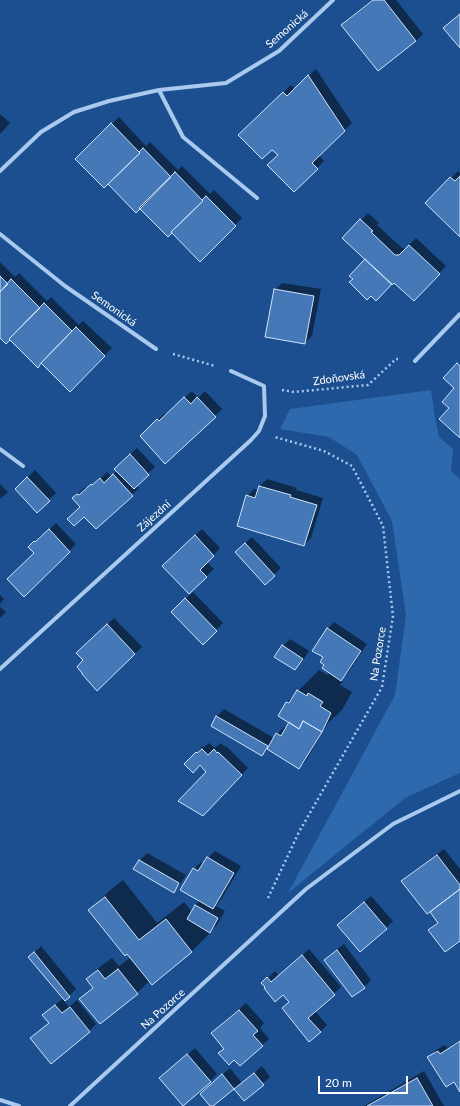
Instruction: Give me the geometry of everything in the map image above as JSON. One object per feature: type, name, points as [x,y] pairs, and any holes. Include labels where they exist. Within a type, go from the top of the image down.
[{"type":"street","name":"Semonická","points":[[0,171],[41,132],[74,112],[109,101],[159,90],[226,83],[279,51],[333,0]]},
{"type":"street","points":[[159,90],[183,137],[257,198]]},
{"type":"street","name":"Semonická","points":[[0,234],[65,286],[156,349]]},
{"type":"street","points":[[415,360],[460,314]]},
{"type":"street","points":[[231,371],[264,386]]},
{"type":"street","name":"Zájezdní","points":[[0,669],[251,440],[258,431],[264,416],[264,386]]},
{"type":"street","points":[[0,449],[23,466]]},
{"type":"street","name":"Na Pozorce","points":[[70,1106],[306,890],[393,824],[460,791]]},
{"type":"street","points":[[0,1100],[19,1106]]},
{"type":"path","points":[[156,349],[231,371]]},
{"type":"path","name":"Zdoňovská","points":[[264,386],[294,392],[368,385],[396,359],[415,360]]},
{"type":"path","name":"Na Pozorce","points":[[258,431],[271,437],[324,451],[352,466],[384,526],[393,616],[382,687],[299,832],[268,899],[268,924]]},
{"type":"shaded area","points":[[431,390],[439,437],[453,449],[451,471],[460,479],[460,773],[405,798],[288,893],[395,695],[406,615],[392,521],[357,455],[329,437],[280,429],[290,409]]},
{"type":"building","points":[[373,0],[384,0],[416,41],[378,71],[341,25]]},
{"type":"building","points":[[460,14],[460,48],[443,28]]},
{"type":"building","points":[[308,75],[345,131],[312,163],[318,169],[294,192],[267,165],[278,155],[272,150],[262,159],[238,135],[283,92],[287,96]]},
{"type":"building","points":[[111,123],[140,153],[104,188],[75,159]]},
{"type":"building","points":[[143,148],[171,177],[136,213],[108,184],[140,153],[139,152]]},
{"type":"building","points":[[175,172],[203,201],[171,232],[172,233],[168,237],[139,208]]},
{"type":"building","points":[[460,176],[460,237],[425,203],[450,177],[455,181]]},
{"type":"building","points":[[206,196],[236,226],[200,262],[171,232],[203,201],[202,200]]},
{"type":"building","points":[[360,219],[395,255],[399,255],[409,245],[440,274],[414,301],[394,283],[392,285],[342,238]]},
{"type":"building","points":[[365,259],[392,284],[376,301],[371,296],[367,300],[349,282],[353,279],[349,276]]},
{"type":"building","points":[[0,276],[8,284],[0,292]]},
{"type":"building","points":[[11,279],[40,308],[9,339],[10,340],[6,344],[0,338],[0,292]]},
{"type":"building","points":[[274,289],[314,296],[305,344],[265,337]]},
{"type":"building","points":[[44,303],[72,331],[38,368],[9,339]]},
{"type":"building","points":[[76,327],[105,356],[70,392],[41,363]]},
{"type":"building","points":[[457,363],[460,366],[460,438],[439,419],[449,408],[442,402],[454,388],[443,378]]},
{"type":"building","points":[[184,397],[191,404],[197,397],[216,417],[165,464],[140,436],[157,419],[159,421]]},
{"type":"building","points":[[130,454],[149,475],[134,489],[114,469]]},
{"type":"building","points":[[113,474],[133,496],[96,529],[84,517],[74,526],[67,519],[80,507],[72,498],[77,494],[79,495],[100,478],[104,483]]},
{"type":"building","points":[[27,477],[50,501],[37,513],[15,489]]},
{"type":"building","points":[[259,486],[291,495],[290,497],[317,505],[304,546],[237,526],[246,495],[255,498]]},
{"type":"building","points":[[49,529],[70,552],[24,597],[7,579],[34,553],[28,547]]},
{"type":"building","points":[[195,535],[214,556],[200,570],[207,577],[189,594],[162,566]]},
{"type":"building","points":[[245,543],[275,576],[265,585],[235,552]]},
{"type":"building","points":[[185,598],[217,631],[203,645],[171,612]]},
{"type":"building","points":[[107,624],[135,654],[97,691],[77,667],[83,660],[76,653]]},
{"type":"building","points":[[327,628],[361,651],[341,681],[322,668],[324,665],[320,662],[323,657],[312,651]]},
{"type":"building","points":[[282,645],[303,659],[295,670],[274,657]]},
{"type":"building","points":[[297,690],[307,696],[308,693],[323,702],[320,706],[331,713],[322,732],[303,721],[299,729],[278,716],[286,702],[289,703]]},
{"type":"building","points":[[216,716],[268,746],[262,756],[211,726]]},
{"type":"building","points":[[303,721],[322,732],[299,769],[267,749],[276,733],[281,736],[289,722],[299,729]]},
{"type":"building","points":[[202,749],[208,755],[214,749],[242,775],[203,816],[178,801],[206,772],[200,765],[193,773],[184,764],[196,752],[197,753]]},
{"type":"building","points":[[437,855],[460,885],[460,889],[427,914],[401,881]]},
{"type":"building","points":[[207,857],[234,873],[213,909],[180,890],[193,868],[198,871]]},
{"type":"building","points":[[139,860],[179,883],[174,893],[133,869]]},
{"type":"building","points":[[460,889],[460,941],[445,952],[428,930],[438,923],[430,912]]},
{"type":"building","points":[[105,897],[139,940],[166,919],[192,952],[152,985],[127,954],[125,956],[88,910]]},
{"type":"building","points":[[364,902],[387,929],[360,952],[337,925]]},
{"type":"building","points":[[195,905],[218,918],[210,933],[187,919]]},
{"type":"building","points":[[337,950],[365,988],[352,997],[324,960]]},
{"type":"building","points":[[34,952],[70,997],[65,1001],[28,957]]},
{"type":"building","points":[[302,955],[335,995],[308,1018],[321,1032],[309,1042],[282,1008],[289,1002],[283,995],[275,1002],[261,983],[267,977],[271,982]]},
{"type":"building","points":[[118,969],[138,994],[100,1024],[79,999],[93,988],[86,979],[98,970],[105,979]]},
{"type":"building","points":[[55,1005],[62,1013],[70,1007],[90,1032],[51,1064],[30,1038],[49,1023],[42,1015]]},
{"type":"building","points":[[239,1010],[258,1031],[253,1035],[263,1046],[240,1066],[234,1060],[229,1065],[218,1053],[224,1049],[211,1033]]},
{"type":"building","points":[[460,1041],[460,1092],[454,1082],[446,1087],[427,1057],[438,1051],[440,1054]]},
{"type":"building","points":[[187,1054],[211,1082],[183,1106],[159,1078]]},
{"type":"building","points":[[254,1073],[264,1085],[244,1101],[234,1089]]},
{"type":"building","points":[[222,1074],[234,1089],[213,1106],[210,1106],[200,1094]]},
{"type":"building","points":[[417,1078],[433,1106],[367,1106]]}]
